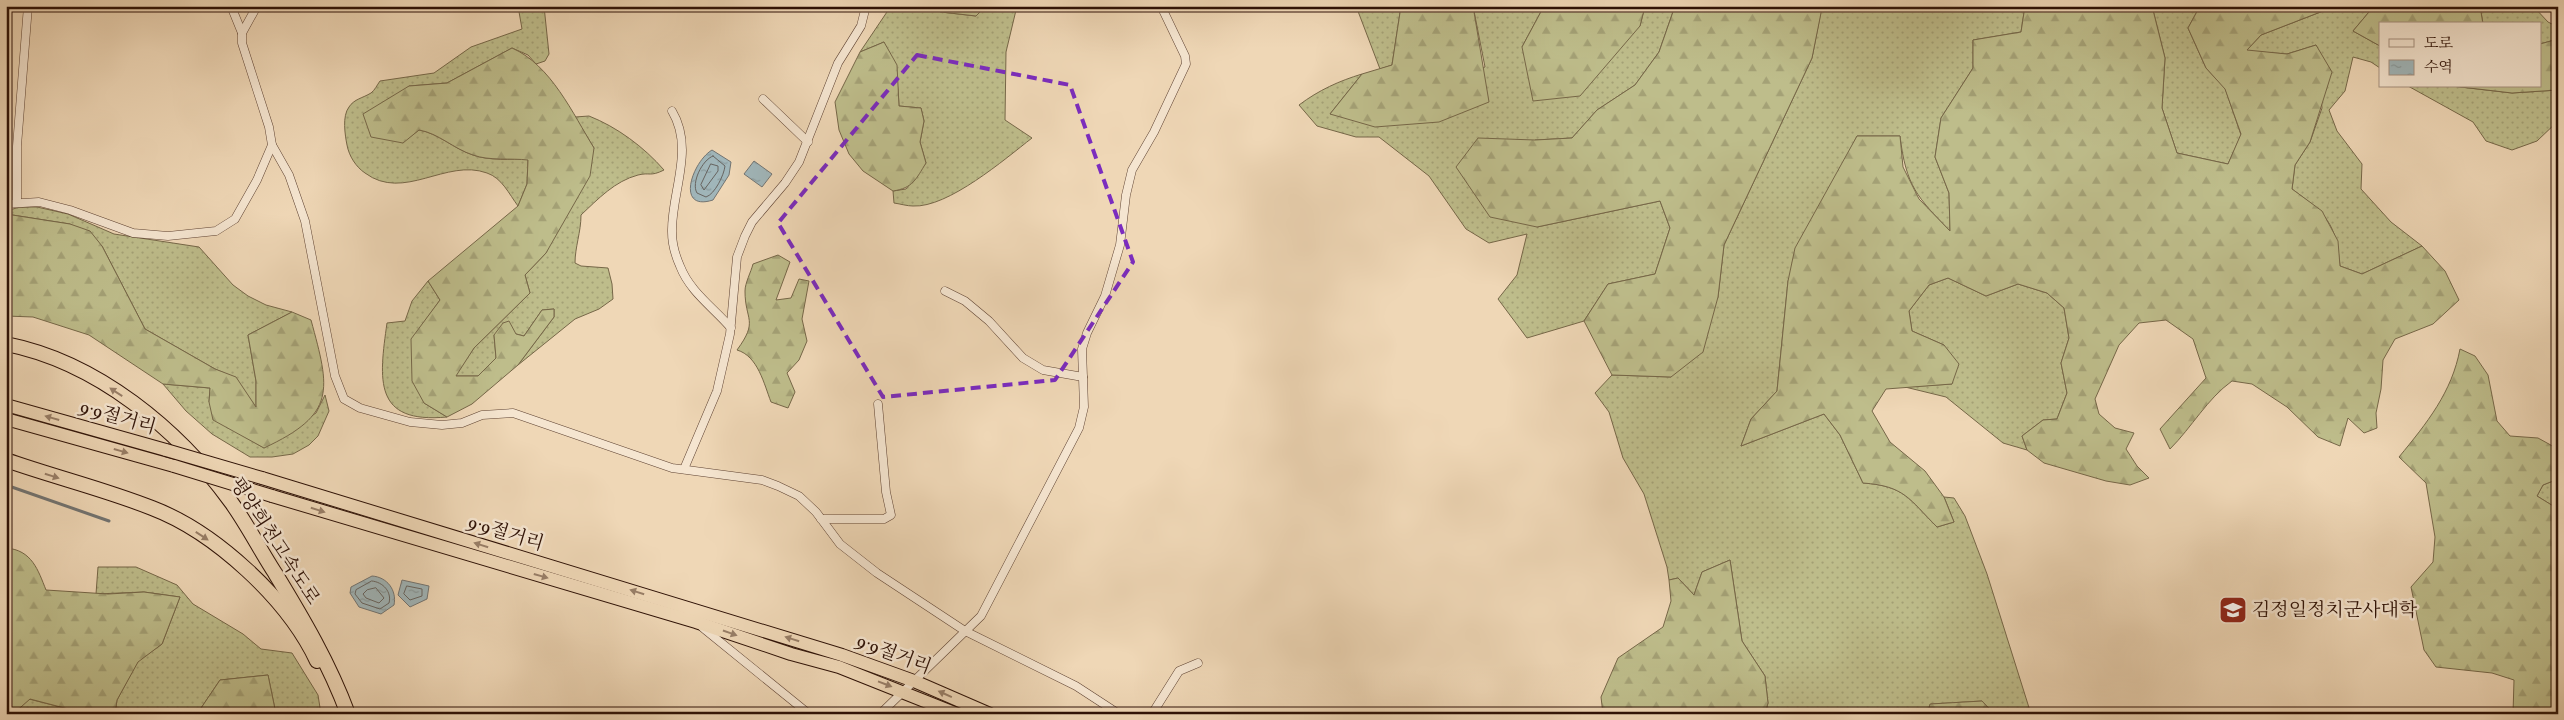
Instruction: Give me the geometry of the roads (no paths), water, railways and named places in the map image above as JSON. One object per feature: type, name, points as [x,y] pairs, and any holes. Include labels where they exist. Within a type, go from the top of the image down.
[{"type":"highway","name":"평양희천고속도로","points":[[6,344],[59,361],[100,382],[158,422],[187,451],[231,502],[274,571],[313,636],[333,675],[348,714]]},
{"type":"highway","name":"9·9절거리","points":[[6,405],[262,478],[789,638],[914,681],[990,714]]},
{"type":"highway","name":"9·9절거리","points":[[6,419],[174,466],[696,622],[791,654],[839,667],[904,691],[957,714]]},
{"type":"highway","name":"평양희천고속도로","points":[[6,460],[153,508],[180,521],[218,546],[251,572],[283,610],[314,656],[340,714]]},
{"type":"street","points":[[17,202],[17,146],[28,6]]},
{"type":"street","points":[[231,6],[242,33],[242,43],[269,127],[272,145],[289,175],[305,221],[335,376],[344,399],[360,408],[410,422],[442,425],[462,423],[488,414],[513,412],[672,468],[762,480],[799,496],[821,519],[840,544],[877,573],[965,631],[1076,686],[1119,714]]},
{"type":"street","points":[[242,33],[257,6]]},
{"type":"street","points":[[684,469],[717,391],[731,328],[737,257],[745,236],[752,222],[785,183],[808,142],[838,63],[861,26],[866,6]]},
{"type":"street","points":[[880,714],[981,616],[992,598],[1031,517],[1080,428],[1084,407],[1082,349],[1086,332],[1105,296],[1120,245],[1126,195],[1132,170],[1154,132],[1186,64],[1185,56],[1162,8]]},
{"type":"street","points":[[763,99],[808,142]]},
{"type":"street","points":[[672,112],[679,122],[682,149],[672,234],[679,266],[692,289],[731,328]]},
{"type":"street","points":[[6,204],[39,202],[70,210],[133,233],[168,236],[216,231],[235,219],[257,180],[272,145]]},
{"type":"street","points":[[945,291],[965,301],[989,322],[1023,358],[1043,370],[1084,377]]},
{"type":"street","points":[[821,519],[876,520],[884,519],[891,515],[886,492],[878,404]]},
{"type":"street","points":[[696,622],[809,714]]},
{"type":"street","points":[[1152,714],[1179,671],[1198,663]]},
{"type":"water","points":[[712,150],[731,162],[729,175],[713,200],[701,202],[694,199],[691,193],[691,184],[698,165]]},
{"type":"water","points":[[754,161],[772,174],[762,187],[744,174]]},
{"type":"water","points":[[372,576],[382,579],[390,585],[394,594],[394,605],[381,614],[359,607],[350,593],[351,587]]},
{"type":"water","points":[[402,580],[429,586],[427,599],[410,607],[398,595]]},
{"type":"waterway","points":[[6,485],[109,521]]},
{"type":"place","name":"김정일정치군사대학","points":[[2233,610]]}]
